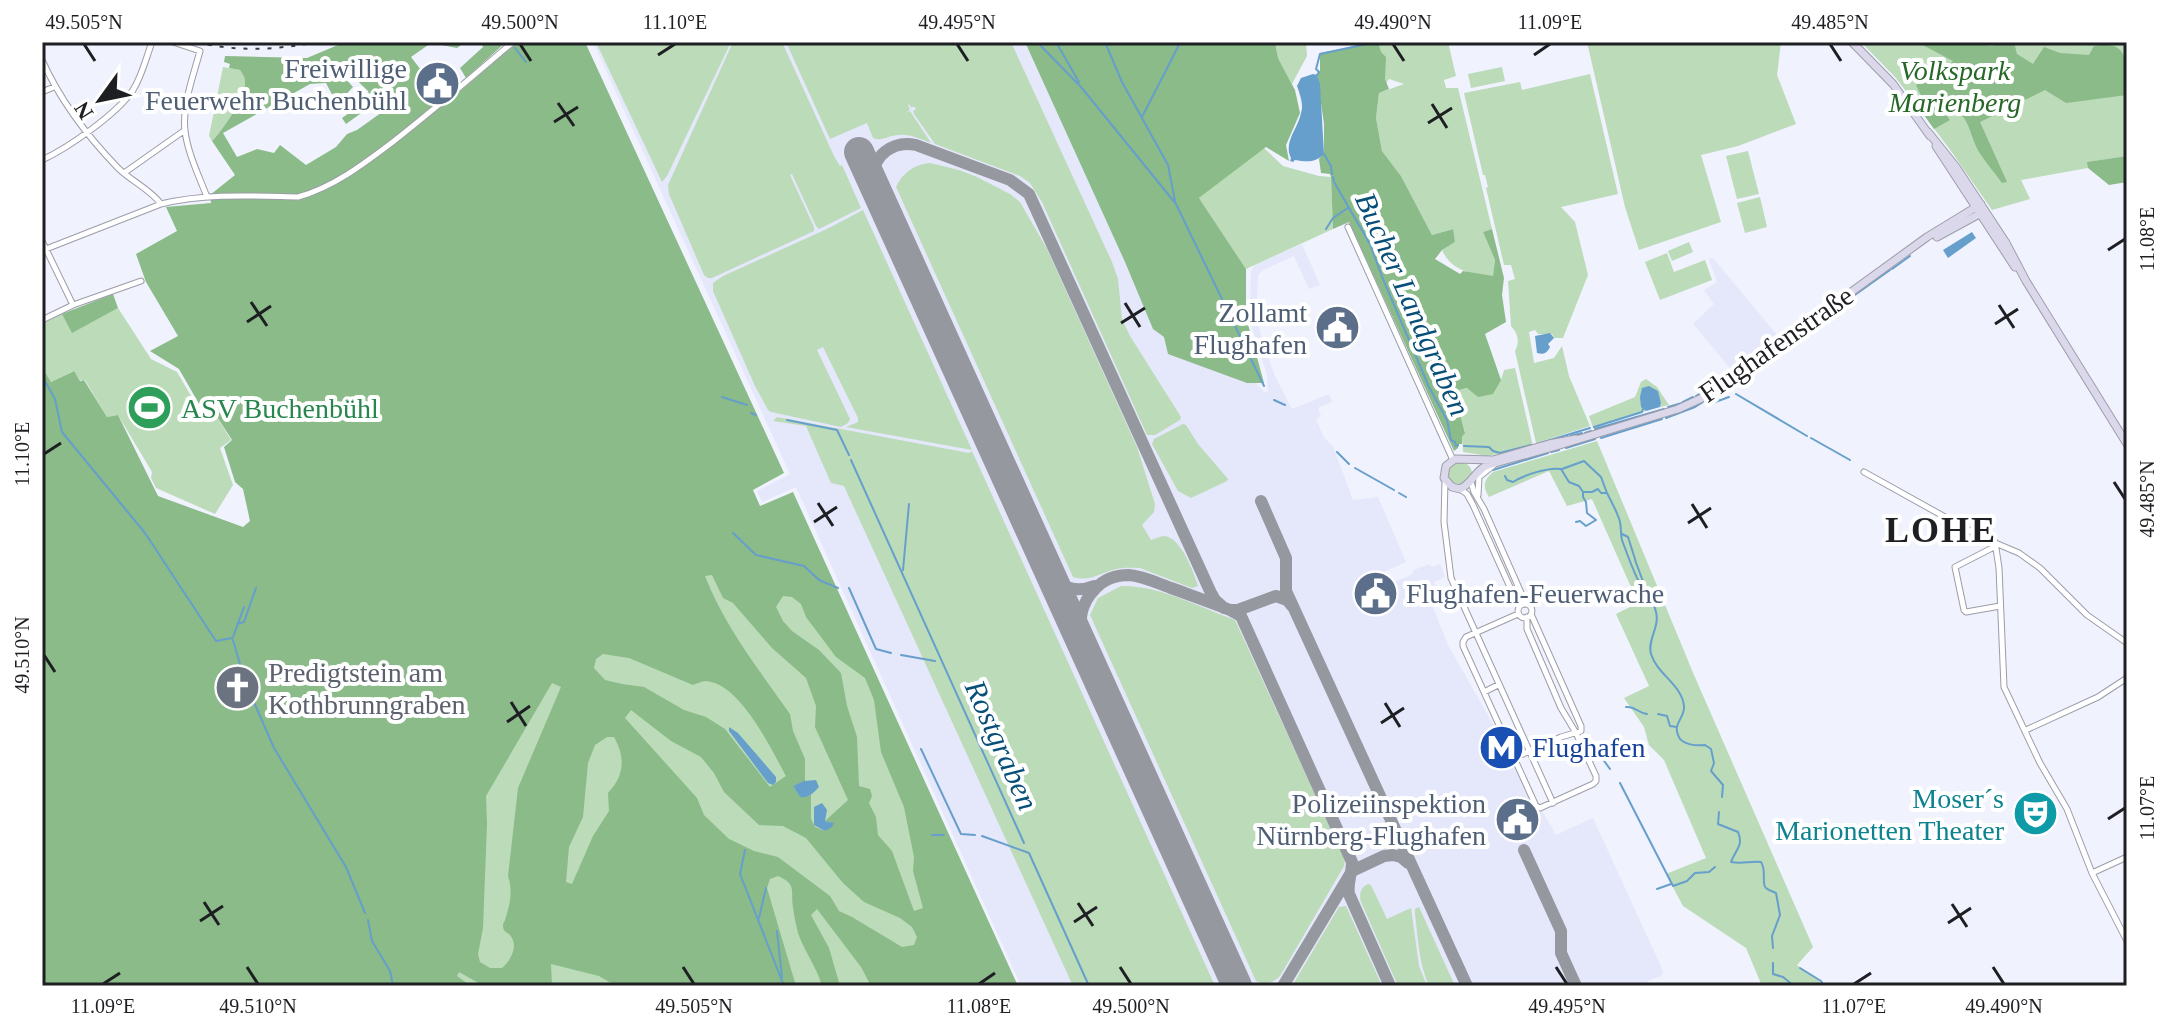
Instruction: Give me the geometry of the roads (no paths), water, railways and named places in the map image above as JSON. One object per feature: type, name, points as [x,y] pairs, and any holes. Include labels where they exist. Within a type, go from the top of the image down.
[{"type":"main road","points":[[1852,42],[1893,84],[1928,132],[2026,281],[2127,444]]},
{"type":"main road","name":"Flughafenstraße","points":[[1460,489],[1482,468],[1498,462],[1672,411],[1700,399],[1927,237],[1980,209]]},
{"type":"main road","name":"Flughafenstraße","points":[[1458,459],[1493,460],[1576,439]]},
{"type":"main road","points":[[1460,489],[1445,481],[1445,468],[1458,459],[1471,466],[1472,479]]},
{"type":"street","points":[[42,160],[87,132],[132,91],[152,42]]},
{"type":"street","points":[[173,42],[200,51],[187,100],[185,130],[207,197]]},
{"type":"street","points":[[46,249],[179,199],[298,197],[311,193],[336,181],[403,134],[513,42]]},
{"type":"street","points":[[42,60],[54,87],[87,132],[124,173],[161,204]]},
{"type":"street","points":[[42,92],[54,87]]},
{"type":"street","points":[[124,173],[185,130]]},
{"type":"street","points":[[1348,227],[1458,459]]},
{"type":"street","points":[[42,241],[73,305]]},
{"type":"street","points":[[42,320],[73,305],[141,281]]},
{"type":"street","points":[[1479,500],[1479,477],[1498,462]]},
{"type":"street","points":[[1864,472],[1981,537],[2016,551],[2034,563],[2087,615],[2127,643]]},
{"type":"street","points":[[1472,479],[1526,604],[1531,608],[1527,629],[1561,708],[1596,776],[1596,781],[1540,808],[1536,806],[1463,646],[1464,639],[1526,604]]},
{"type":"street","points":[[1445,481],[1444,522],[1451,578],[1553,803]]},
{"type":"street","points":[[1460,489],[1473,505],[1519,610],[1523,617],[1529,616]]},
{"type":"street","points":[[1995,544],[1955,567],[1966,612],[2000,606]]},
{"type":"street","points":[[1995,544],[2004,687],[2040,763],[2067,809],[2092,873],[2127,941]]},
{"type":"street","points":[[1514,758],[1581,731],[1529,616]]},
{"type":"street","points":[[2026,730],[2098,697],[2127,678]]},
{"type":"street","points":[[1484,692],[1498,685]]},
{"type":"street","points":[[2092,873],[2127,857]]},
{"type":"water","points":[[1317,75],[1320,84],[1324,154],[1314,160],[1293,162],[1290,161],[1289,146],[1302,106],[1297,86],[1301,78]]},
{"type":"water","points":[[1972,232],[1976,238],[1948,258],[1943,250]]},
{"type":"water","points":[[1550,333],[1554,338],[1548,344],[1549,349],[1543,354],[1537,353],[1535,336]]},
{"type":"water","points":[[1649,386],[1658,391],[1661,403],[1660,407],[1646,411],[1641,407],[1640,397],[1642,388]]},
{"type":"water","points":[[729,727],[738,733],[776,777],[773,785],[768,783]]},
{"type":"water","points":[[816,780],[819,787],[806,797],[800,797],[793,786],[804,781]]},
{"type":"water","points":[[822,803],[827,810],[825,821],[834,823],[825,831],[814,825],[814,807]]},
{"type":"waterway","points":[[1056,42],[1079,82]]},
{"type":"waterway","points":[[1105,42],[1122,82],[1168,165],[1175,201]]},
{"type":"waterway","name":"Bucher Landgraben","points":[[1317,75],[1320,54],[1376,42]]},
{"type":"waterway","points":[[1038,43],[1081,87],[1176,204],[1264,386]]},
{"type":"waterway","points":[[1142,117],[1180,43]]},
{"type":"waterway","points":[[515,48],[526,62]]},
{"type":"waterway","name":"Bucher Landgraben","points":[[1324,154],[1332,174]]},
{"type":"waterway","name":"Bucher Landgraben","points":[[1333,177],[1370,244],[1429,387],[1447,420],[1451,440],[1458,445]]},
{"type":"waterway","points":[[1326,229],[1333,218],[1348,208]]},
{"type":"waterway","points":[[1892,269],[1910,256]]},
{"type":"waterway","points":[[1821,319],[1890,270]]},
{"type":"waterway","points":[[1417,314],[1419,331]]},
{"type":"waterway","points":[[1753,368],[1818,322]]},
{"type":"waterway","points":[[1721,380],[1736,369]]},
{"type":"waterway","points":[[1729,385],[1751,370]]},
{"type":"waterway","points":[[42,376],[55,399],[62,432],[145,533],[216,641],[232,638]]},
{"type":"waterway","points":[[1696,396],[1718,383]]},
{"type":"waterway","points":[[1666,418],[1695,407],[1721,391]]},
{"type":"waterway","points":[[1736,394],[1807,436]]},
{"type":"waterway","points":[[722,397],[747,405]]},
{"type":"waterway","points":[[1683,402],[1693,397]]},
{"type":"waterway","points":[[1707,405],[1729,397]]},
{"type":"waterway","points":[[1274,400],[1285,405]]},
{"type":"waterway","points":[[1668,407],[1682,403]]},
{"type":"waterway","points":[[1594,427],[1642,412],[1643,409]]},
{"type":"waterway","points":[[1595,429],[1664,409]]},
{"type":"waterway","points":[[751,413],[756,415]]},
{"type":"waterway","points":[[1601,438],[1662,419]]},
{"type":"waterway","points":[[787,420],[837,430],[849,455]]},
{"type":"waterway","points":[[1537,444],[1590,428]]},
{"type":"waterway","points":[[1585,433],[1591,431]]},
{"type":"waterway","points":[[1571,436],[1582,433]]},
{"type":"waterway","points":[[1811,438],[1850,460]]},
{"type":"waterway","points":[[1566,448],[1595,439]]},
{"type":"waterway","points":[[1493,451],[1500,453],[1531,445]]},
{"type":"waterway","name":"Bucher Landgraben","points":[[1464,446],[1489,447],[1493,451]]},
{"type":"waterway","points":[[1551,452],[1559,450]]},
{"type":"waterway","points":[[1337,452],[1349,464]]},
{"type":"waterway","points":[[1493,470],[1548,453]]},
{"type":"waterway","points":[[851,460],[1024,843]]},
{"type":"waterway","name":"Bucher Landgraben","points":[[1562,469],[1584,461],[1601,477],[1607,493]]},
{"type":"waterway","points":[[1355,468],[1394,490]]},
{"type":"waterway","name":"Bucher Landgraben","points":[[1505,476],[1513,482],[1536,472],[1561,469],[1569,482],[1579,486],[1583,492],[1598,489],[1601,493],[1607,493],[1619,519],[1622,540],[1634,571],[1655,607],[1657,618],[1651,654],[1682,699],[1684,710],[1677,727],[1678,735],[1685,743],[1705,745],[1711,749],[1714,763],[1711,771],[1723,785],[1722,797]]},
{"type":"waterway","points":[[1576,522],[1580,521],[1586,526],[1596,520],[1587,513],[1583,492]]},
{"type":"waterway","points":[[1399,493],[1406,497]]},
{"type":"waterway","points":[[903,570],[909,504]]},
{"type":"waterway","name":"Rostgraben","points":[[733,533],[756,555],[804,566],[819,580],[838,588]]},
{"type":"waterway","name":"Bucher Landgraben","points":[[1622,534],[1628,537],[1635,559]]},
{"type":"waterway","name":"Bucher Landgraben","points":[[1635,560],[1647,592]]},
{"type":"waterway","points":[[237,624],[244,622],[256,588]]},
{"type":"waterway","name":"Rostgraben","points":[[849,588],[876,649],[891,653]]},
{"type":"waterway","points":[[233,637],[244,607]]},
{"type":"waterway","points":[[233,640],[244,678]]},
{"type":"waterway","name":"Rostgraben","points":[[901,655],[935,661]]},
{"type":"waterway","points":[[250,693],[274,748],[346,867],[365,913]]},
{"type":"waterway","points":[[1626,707],[1647,714]]},
{"type":"waterway","points":[[1658,714],[1667,716],[1670,726],[1677,727]]},
{"type":"waterway","name":"Bucher Landgraben","points":[[1586,736],[1610,769]]},
{"type":"waterway","points":[[921,749],[961,834],[975,835]]},
{"type":"waterway","name":"Bucher Landgraben","points":[[1620,783],[1673,886],[1687,881],[1695,873],[1709,872],[1715,867]]},
{"type":"waterway","points":[[1719,812],[1718,824],[1738,832],[1740,837],[1731,862],[1761,862],[1765,886],[1776,893],[1780,915],[1772,936],[1773,948]]},
{"type":"waterway","points":[[932,835],[944,835]]},
{"type":"waterway","name":"Rostgraben","points":[[982,836],[1029,853],[1089,986]]},
{"type":"waterway","points":[[745,850],[740,874],[784,986]]},
{"type":"waterway","points":[[1657,889],[1671,884]]},
{"type":"waterway","points":[[759,918],[766,888]]},
{"type":"waterway","points":[[368,920],[372,941],[390,971],[393,986]]},
{"type":"waterway","points":[[777,931],[782,977]]},
{"type":"waterway","points":[[1773,963],[1773,974],[1794,986]]},
{"type":"waterway","points":[[1800,968],[1824,986]]},
{"type":"railway","points":[[196,42],[256,49],[317,42]]},
{"type":"place","name":"Freiwillige Feuerwehr Buchenbühl","points":[[438,84]]},
{"type":"place","name":"Zollamt Flughafen","points":[[1338,328]]},
{"type":"place","name":"ASV Buchenbühl","points":[[150,408]]},
{"type":"place","name":"Flughafen-Feuerwache","points":[[1375,593]]},
{"type":"place","name":"Predigtstein am Kothbrunngraben","points":[[237,688]]},
{"type":"place","name":"Flughafen","points":[[1501,747]]},
{"type":"place","name":"Moser´s Marionetten Theater","points":[[2035,814]]},
{"type":"place","name":"Polizeiinspektion Nürnberg-Flughafen","points":[[1517,819]]},
{"type":"district","name":"LOHE","points":[[1941,530]]},
{"type":"park label","name":"Volkspark Marienberg","points":[[1955,86]]}]
